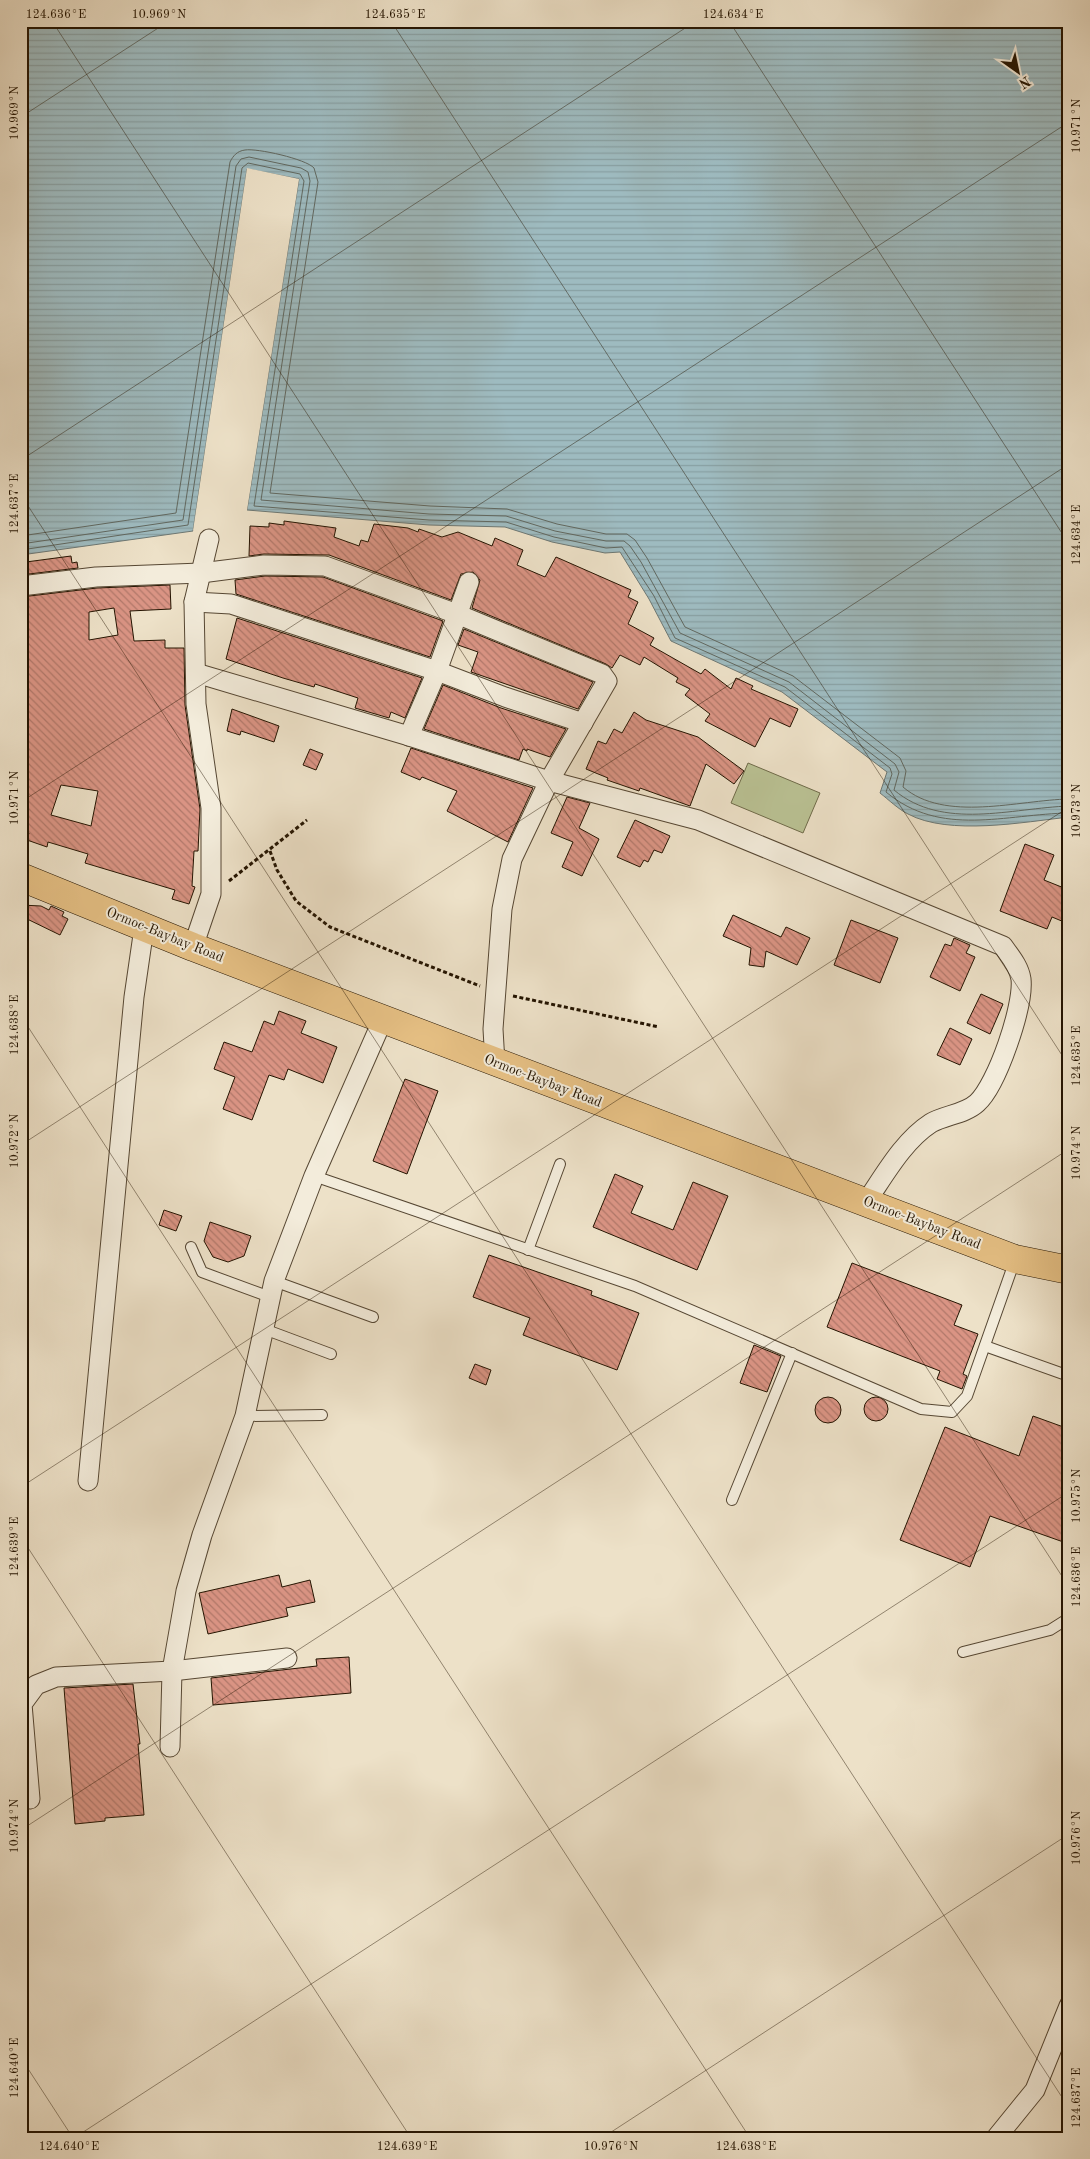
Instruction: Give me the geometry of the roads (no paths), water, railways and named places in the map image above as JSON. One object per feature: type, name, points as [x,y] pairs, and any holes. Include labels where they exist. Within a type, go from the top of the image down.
[{"type":"highway","name":"Ormoc-Baybay Road","points":[[21,877],[144,928],[495,1063],[1016,1259],[1069,1270]]},
{"type":"street","points":[[193,947],[212,894],[211,808],[196,704],[194,602],[209,539]]},
{"type":"street","points":[[21,586],[96,577],[201,573],[264,565],[325,566],[457,614],[602,674],[607,681],[549,781],[512,859],[502,909],[493,1029],[495,1063]]},
{"type":"street","points":[[409,736],[437,671],[470,582]]},
{"type":"street","points":[[194,602],[231,604],[437,671],[504,697],[583,723]]},
{"type":"street","points":[[196,672],[409,736],[549,781],[698,820],[1003,946],[1017,965],[1021,979],[1016,1015],[995,1078],[976,1104],[932,1123],[915,1136],[887,1171],[866,1202]]},
{"type":"street","points":[[88,1481],[134,997],[144,928]]},
{"type":"street","points":[[170,1747],[172,1671],[186,1591],[202,1535],[245,1416],[272,1289],[314,1176],[383,1019]]},
{"type":"street","points":[[30,1799],[22,1704],[36,1685],[56,1677],[172,1671],[287,1658]]},
{"type":"street","points":[[996,2138],[1035,2090],[1069,2006]]},
{"type":"lane","points":[[528,1250],[560,1164]]},
{"type":"lane","points":[[314,1176],[635,1286],[921,1409],[952,1412],[966,1396],[1016,1259]]},
{"type":"lane","points":[[191,1247],[202,1272],[373,1317]]},
{"type":"lane","points":[[264,1329],[331,1354]]},
{"type":"lane","points":[[985,1346],[1069,1376]]},
{"type":"lane","points":[[732,1500],[792,1354]]},
{"type":"lane","points":[[245,1416],[322,1415]]},
{"type":"lane","points":[[963,1652],[1050,1630],[1069,1618]]},
{"type":"water","points":[[21,21],[1069,21],[1069,817],[987,826],[965,826],[925,821],[904,812],[880,793],[887,772],[782,692],[671,641],[649,599],[620,552],[605,553],[552,542],[505,527],[429,525],[247,510],[299,179],[247,169],[193,531],[21,555]]}]
